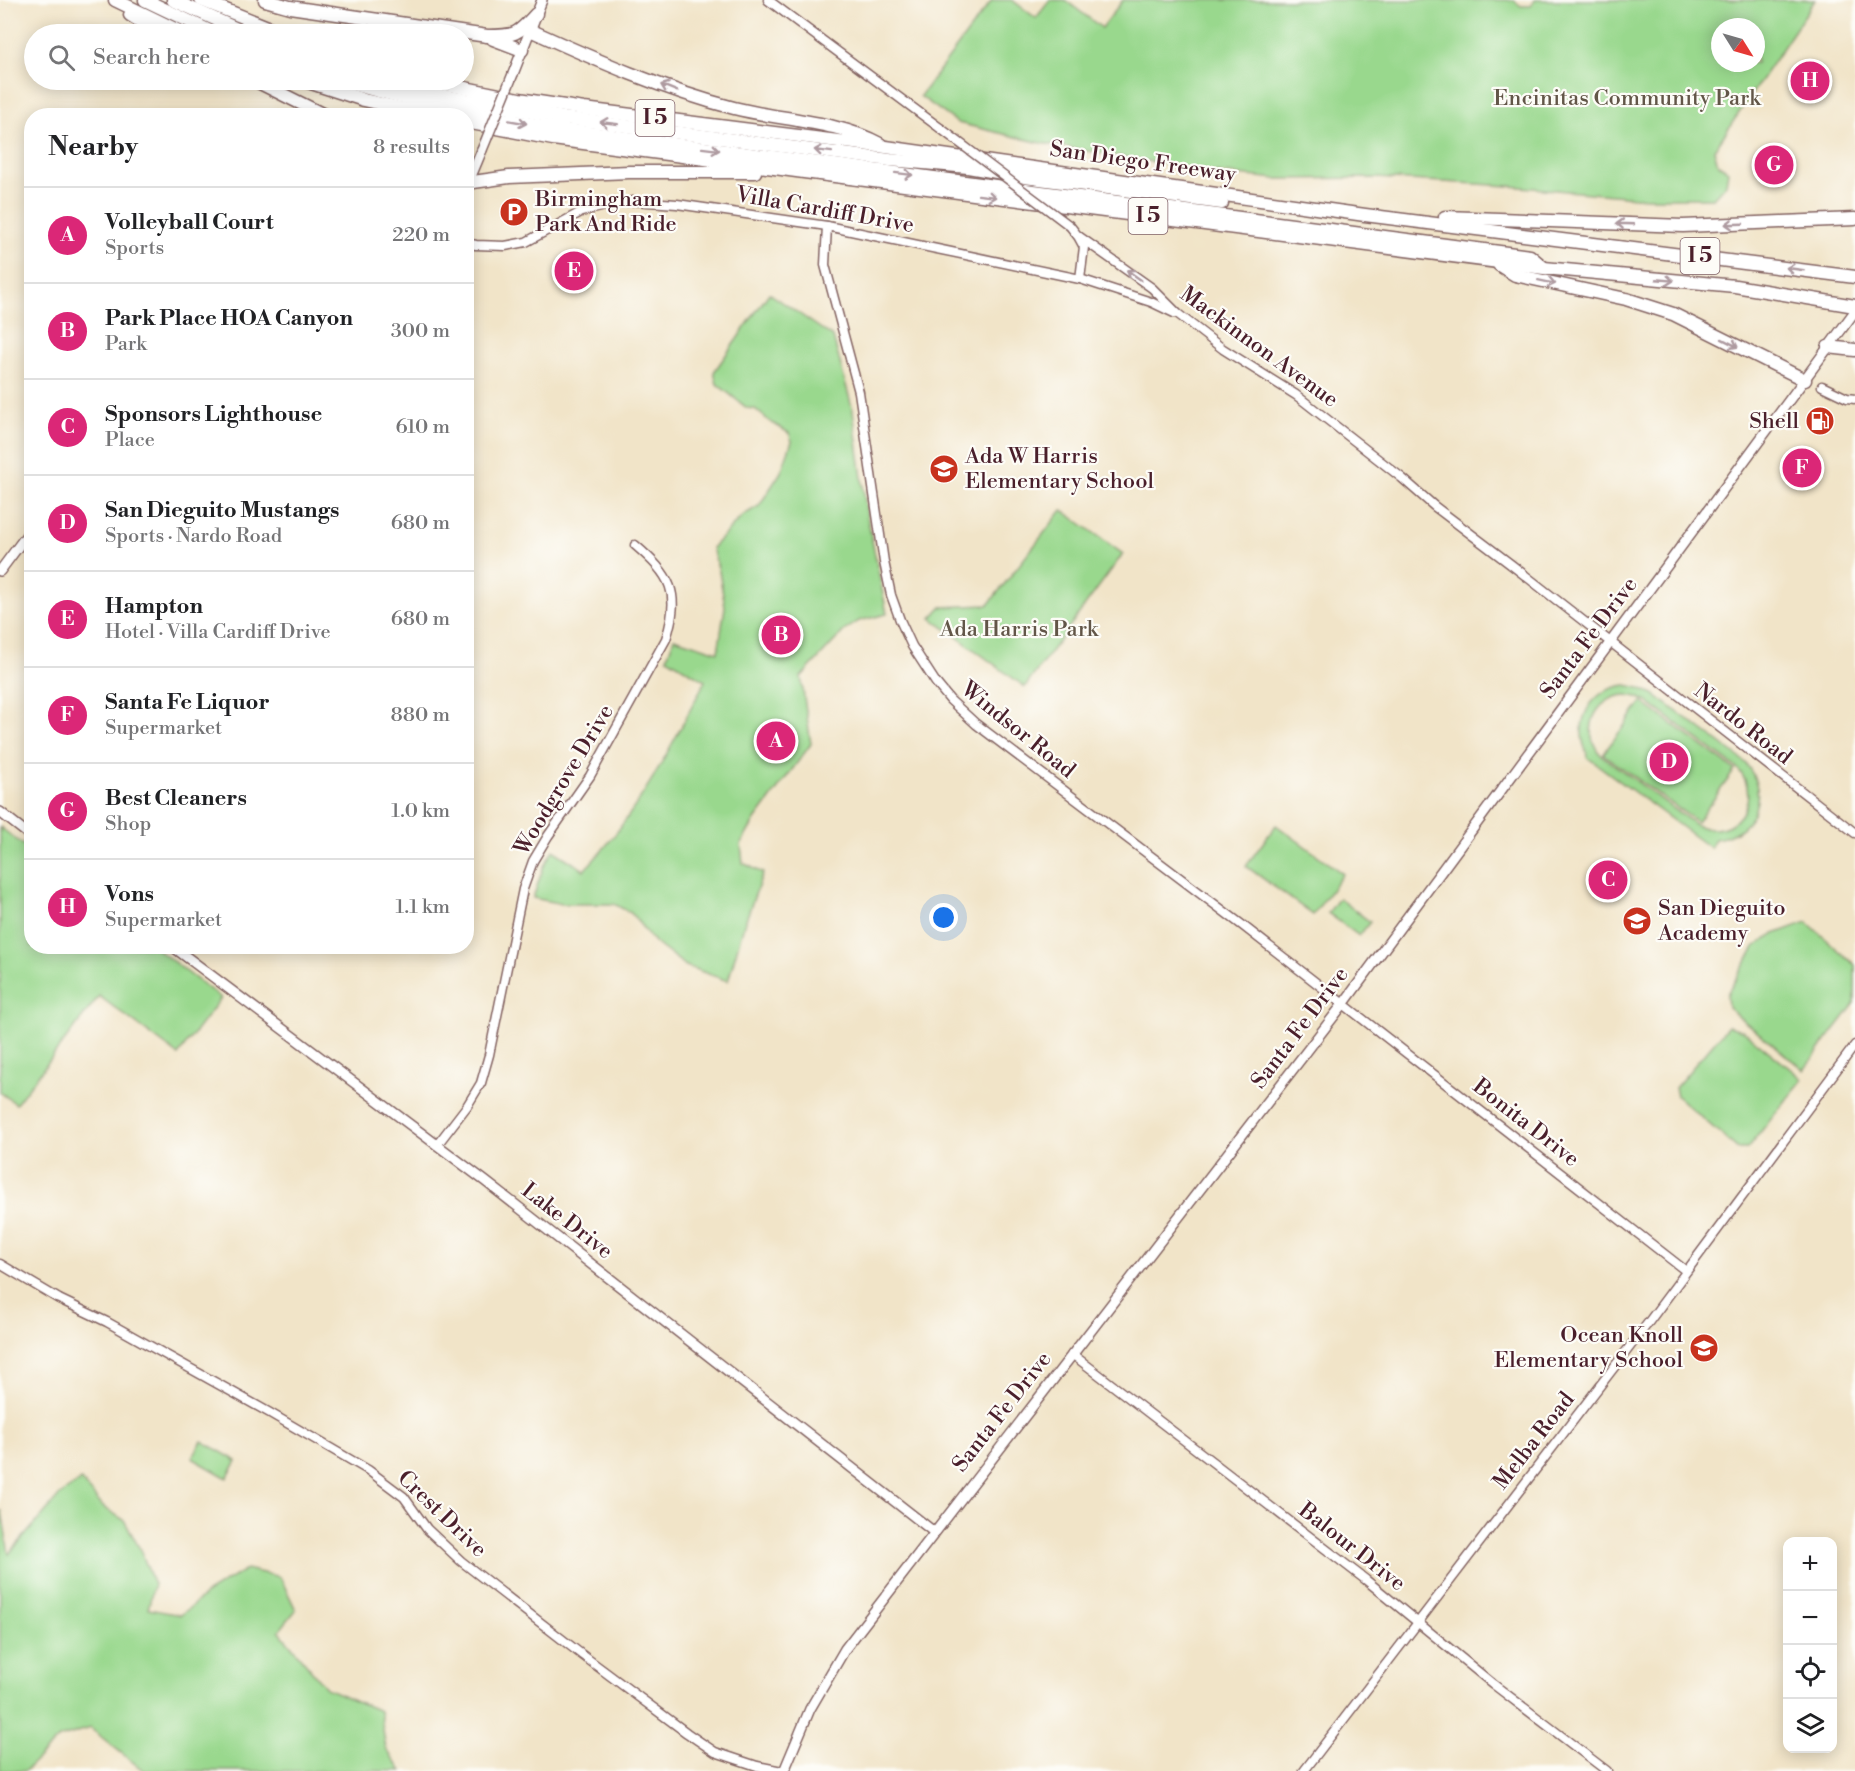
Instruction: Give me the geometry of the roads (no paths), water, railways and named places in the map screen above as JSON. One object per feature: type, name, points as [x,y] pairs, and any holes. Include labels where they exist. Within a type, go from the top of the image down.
[{"type":"highway","points":[[109,0],[145,24]]},
{"type":"highway","points":[[115,0],[164,24]]},
{"type":"highway","points":[[145,0],[195,24]]},
{"type":"highway","points":[[173,0],[226,24]]},
{"type":"highway","points":[[201,0],[260,24]]},
{"type":"highway","points":[[265,0],[290,7],[405,24]]},
{"type":"highway","points":[[474,34],[510,36],[522,30],[536,14]]},
{"type":"highway","points":[[530,30],[574,51],[687,95],[861,134],[886,147]]},
{"type":"highway","points":[[487,36],[522,50]]},
{"type":"highway","points":[[274,90],[310,108]]},
{"type":"highway","points":[[333,90],[400,108]]},
{"type":"highway","points":[[372,90],[446,108]]},
{"type":"highway","points":[[420,90],[564,118],[890,160],[968,167],[1197,200],[1531,242],[1546,237]]},
{"type":"highway","name":"San Diego Freeway","points":[[474,90],[584,109],[886,147],[1365,215],[1854,277]]},
{"type":"highway","points":[[474,113],[567,130],[1530,256],[1544,268]]},
{"type":"highway","name":"I 5","points":[[474,124],[553,139],[1492,262],[1735,286],[1855,306]]},
{"type":"highway","points":[[474,184],[508,177],[628,172],[804,172]]},
{"type":"highway","points":[[1365,215],[1683,226],[1855,219]]},
{"type":"highway","points":[[1492,262],[1515,275],[1626,299],[1673,314],[1805,380]]},
{"type":"highway","points":[[1828,347],[1855,350]]},
{"type":"main road","points":[[474,169],[542,0]]},
{"type":"main road","name":"Santa Fe Drive","points":[[783,1771],[810,1709],[845,1649],[1344,1003],[1855,310]]},
{"type":"main road","points":[[0,571],[24,539]]},
{"type":"main road","points":[[0,812],[24,831]]},
{"type":"main road","name":"Lake Drive","points":[[182,954],[485,1181],[934,1532]]},
{"type":"street","name":"Mackinnon Avenue","points":[[768,0],[1070,226],[1077,235],[1152,288],[1178,314],[1239,360],[1296,395],[1434,506],[1610,642]]},
{"type":"street","name":"Villa Cardiff Drive","points":[[474,245],[505,246],[526,242],[582,212],[634,201],[677,204],[827,226],[1080,279],[1151,302],[1178,314]]},
{"type":"street","name":"Windsor Road","points":[[827,226],[825,265],[859,392],[891,595],[908,637],[936,683],[950,700],[976,724],[1344,1003]]},
{"type":"street","points":[[1077,235],[1084,247],[1080,279]]},
{"type":"street","points":[[1822,386],[1847,398],[1855,399]]},
{"type":"street","name":"Woodgrove Drive","points":[[437,1145],[467,1106],[481,1083],[489,1055],[523,890],[533,861],[590,776],[666,639],[673,617],[674,604],[669,583],[656,564],[636,545]]},
{"type":"street","name":"Nardo Road","points":[[1610,642],[1855,833]]},
{"type":"street","name":"Bonita Drive","points":[[1344,1003],[1686,1271]]},
{"type":"street","name":"Melba Road","points":[[1304,1771],[1686,1271],[1855,1045]]},
{"type":"street","name":"Crest Drive","points":[[0,1264],[59,1299],[108,1322],[368,1470],[404,1497],[427,1528],[461,1561],[580,1654],[687,1733],[715,1752],[757,1766],[783,1771]]},
{"type":"street","name":"Balour Drive","points":[[1072,1354],[1419,1622],[1510,1697],[1607,1771]]},
{"type":"place","name":"Vons","points":[[1810,81]]},
{"type":"place","name":"Best Cleaners","points":[[1774,165]]},
{"type":"place","name":"Birmingham Park And Ride","points":[[514,212]]},
{"type":"place","name":"Hampton","points":[[574,271]]},
{"type":"place","name":"Shell","points":[[1820,421]]},
{"type":"place","name":"Santa Fe Liquor","points":[[1802,468]]},
{"type":"place","name":"Ada W Harris Elementary School","points":[[944,469]]},
{"type":"place","name":"Park Place HOA Canyon","points":[[781,635]]},
{"type":"place","name":"Volleyball Court","points":[[776,741]]},
{"type":"place","name":"San Dieguito Mustangs","points":[[1669,762]]},
{"type":"place","name":"Sponsors Lighthouse","points":[[1608,880]]},
{"type":"place","name":"San Dieguito Academy","points":[[1637,921]]},
{"type":"place","name":"Ocean Knoll Elementary School","points":[[1704,1348]]},
{"type":"park label","name":"Encinitas Community Park","points":[[1627,98]]},
{"type":"park label","name":"Ada Harris Park","points":[[1019,629]]}]
